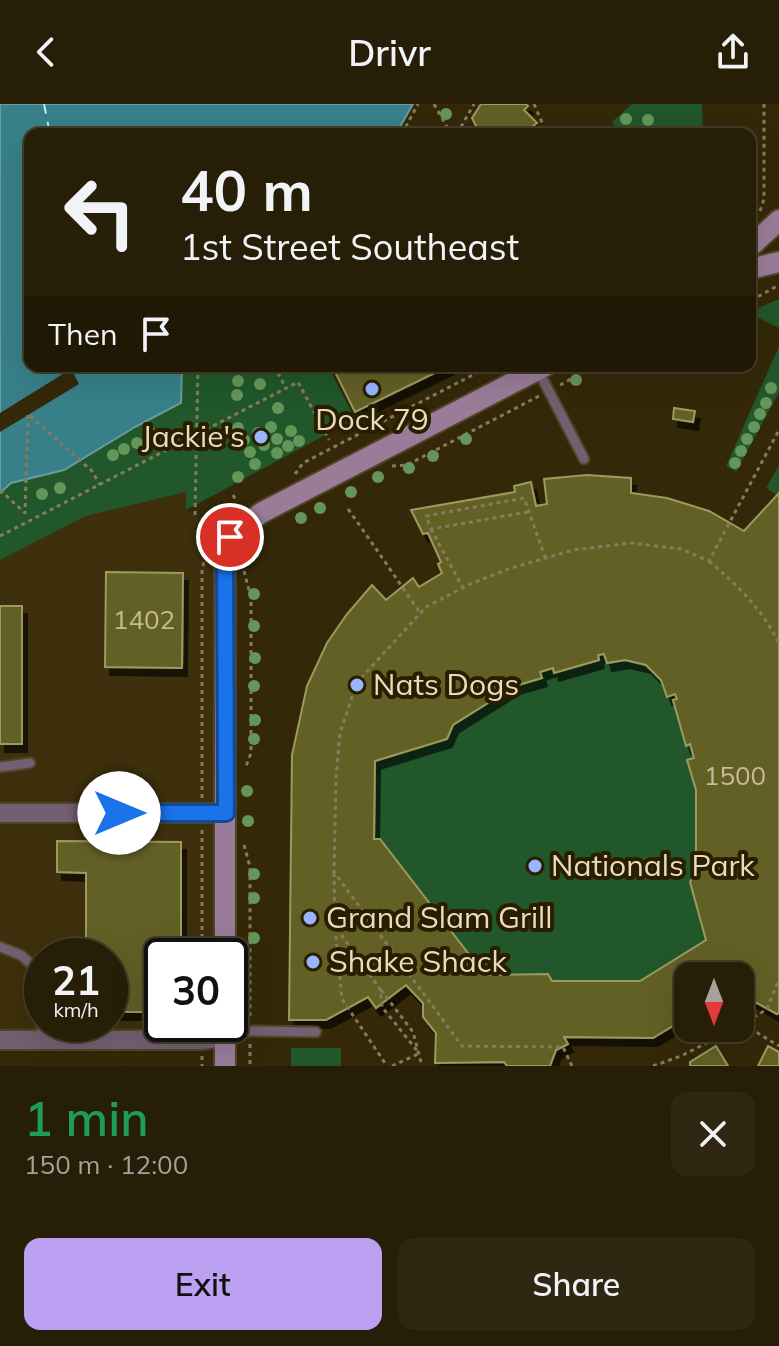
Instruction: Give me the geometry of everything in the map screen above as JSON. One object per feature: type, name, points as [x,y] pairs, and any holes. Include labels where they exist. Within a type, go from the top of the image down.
[{"type":"street","points":[[756,241],[779,220]]},
{"type":"street","points":[[756,268],[779,262]]},
{"type":"street","points":[[225,938],[225,561],[230,537],[261,513],[533,372]]},
{"type":"street","points":[[0,813],[226,813]]},
{"type":"street","points":[[0,1040],[24,1040]]},
{"type":"street","points":[[225,1042],[225,1066]]},
{"type":"lane","points":[[542,372],[584,459]]},
{"type":"lane","points":[[0,767],[30,763]]},
{"type":"lane","points":[[0,947],[24,958]]},
{"type":"lane","points":[[248,1031],[316,1032]]},
{"type":"path","points":[[405,128],[418,104]]},
{"type":"path","points":[[434,104],[446,128]]},
{"type":"path","points":[[460,128],[474,104]]},
{"type":"path","points":[[534,104],[544,128]]},
{"type":"path","points":[[758,214],[764,199],[764,104]]},
{"type":"path","points":[[756,296],[779,285]]},
{"type":"path","points":[[195,515],[198,372]]},
{"type":"path","points":[[277,372],[286,388]]},
{"type":"path","points":[[290,477],[303,463],[478,372]]},
{"type":"path","points":[[388,468],[407,465],[584,372]]},
{"type":"path","points":[[0,536],[298,382],[329,440]]},
{"type":"path","points":[[25,513],[28,414],[92,471],[100,485]]},
{"type":"path","points":[[709,561],[779,430]]},
{"type":"path","points":[[0,490],[25,513],[29,521]]},
{"type":"path","points":[[233,495],[238,503]]},
{"type":"path","points":[[463,588],[426,516],[524,498],[545,557]]},
{"type":"path","points":[[202,770],[202,571],[211,527],[238,503],[246,501]]},
{"type":"path","points":[[348,509],[420,613]]},
{"type":"path","points":[[431,529],[528,512]]},
{"type":"path","points":[[419,1053],[390,1066],[342,999],[335,926],[336,778],[340,733],[353,694],[363,676],[426,607],[463,588],[545,557],[605,545],[631,543],[681,549],[709,561],[736,584],[765,616],[779,643]]},
{"type":"path","points":[[243,778],[251,753],[251,598],[244,566]]},
{"type":"path","points":[[244,838],[250,867],[250,1019]]},
{"type":"path","points":[[202,847],[202,938]]},
{"type":"path","points":[[334,872],[462,1046],[563,1047],[572,1066]]},
{"type":"path","points":[[335,926],[413,1032],[422,1066]]},
{"type":"path","points":[[754,1017],[767,1009],[779,981]]},
{"type":"path","points":[[380,989],[382,1007],[419,1053]]},
{"type":"path","points":[[754,1033],[779,1046]]},
{"type":"path","points":[[653,1066],[709,1042]]},
{"type":"path","points":[[250,1049],[250,1066]]},
{"type":"shaded area","points":[[186,492],[186,510],[230,537],[226,938],[144,938],[144,1037],[128,1037],[128,938],[24,938],[24,1036],[0,1036],[0,560],[86,516]]},
{"type":"green space","points":[[632,104],[702,104],[703,128],[617,128],[612,122]]},
{"type":"green space","points":[[779,299],[779,328],[756,316],[756,309]]},
{"type":"green space","points":[[779,346],[779,392],[736,472],[726,466]]},
{"type":"green space","points":[[182,372],[331,372],[355,419],[186,510],[186,492],[86,516],[0,560],[0,493],[11,483],[64,470],[135,427],[181,404]]},
{"type":"green space","name":"Nationals Park","points":[[779,465],[779,1013],[754,1002],[754,962],[674,962],[674,1025],[653,1038],[565,1037],[568,1044],[556,1050],[550,1066],[507,1066],[503,1062],[435,1063],[436,1033],[423,1017],[423,1003],[406,985],[376,1008],[368,997],[326,1020],[289,1020],[292,778],[301,711],[324,649],[372,585],[386,600],[413,578],[419,586],[442,573],[438,564],[441,561],[428,534],[423,534],[411,510],[514,492],[514,486],[531,482],[536,506],[547,504],[544,479],[620,477],[631,478],[631,494],[709,511],[744,531],[777,495],[766,488]]},
{"type":"green space","points":[[291,1048],[341,1048],[341,1066],[291,1066]]},
{"type":"water","points":[[0,104],[413,104],[399,128],[24,128],[24,372],[182,372],[181,403],[64,470],[11,483],[0,493]]},
{"type":"pier","points":[[66,372],[73,372],[79,384],[0,432],[0,413]]},
{"type":"building","points":[[481,104],[526,104],[528,106],[524,110],[537,123],[533,126],[535,128],[477,128],[472,118]]},
{"type":"building","name":"Dock 79","points":[[335,372],[437,372],[355,412]]},
{"type":"building","points":[[674,408],[695,411],[693,422],[673,419]]},
{"type":"building","name":"Nationals Park","points":[[587,475],[631,478],[631,493],[667,498],[709,511],[744,531],[779,493],[779,1013],[754,1002],[754,962],[674,962],[674,1025],[653,1038],[564,1037],[568,1044],[556,1050],[550,1066],[507,1066],[504,1062],[435,1063],[436,1033],[423,1017],[423,1003],[406,985],[376,1008],[368,997],[326,1020],[289,1020],[292,755],[307,686],[327,643],[372,585],[386,600],[413,578],[419,587],[442,573],[438,564],[441,562],[428,533],[423,534],[411,510],[515,492],[514,486],[531,482],[536,506],[547,504],[544,479]],"holes":[[[604,654],[607,663],[625,660],[646,665],[661,680],[667,697],[675,694],[677,699],[673,700],[686,746],[690,744],[694,758],[687,760],[696,790],[696,871],[690,882],[706,940],[640,981],[552,981],[548,974],[485,975],[380,839],[374,839],[375,761],[447,739],[453,725],[515,686],[542,678],[540,672],[553,668],[554,673],[599,660],[598,655]]]},
{"type":"building","points":[[106,572],[183,573],[182,668],[105,667]]},
{"type":"building","points":[[0,606],[22,606],[22,744],[0,744]]},
{"type":"building","points":[[57,841],[181,842],[181,938],[144,938],[144,1012],[128,1012],[128,938],[86,938],[86,873],[57,872]]},
{"type":"building","points":[[716,1046],[728,1066],[690,1066],[690,1062]]},
{"type":"building","points":[[768,1046],[779,1052],[779,1066],[758,1066]]},
{"type":"ferry route","points":[[44,104],[49,128]]},
{"type":"place","name":"Dock 79","points":[[372,389]]},
{"type":"place","name":"Jackie's","points":[[261,437]]},
{"type":"place","name":"Nats Dogs","points":[[357,685]]},
{"type":"place","name":"Nationals Park","points":[[535,866]]},
{"type":"place","name":"Grand Slam Grill","points":[[310,918]]},
{"type":"place","name":"Shake Shack","points":[[313,962]]},
{"type":"route","points":[[119,813],[226,813],[225,561],[230,537]]}]
